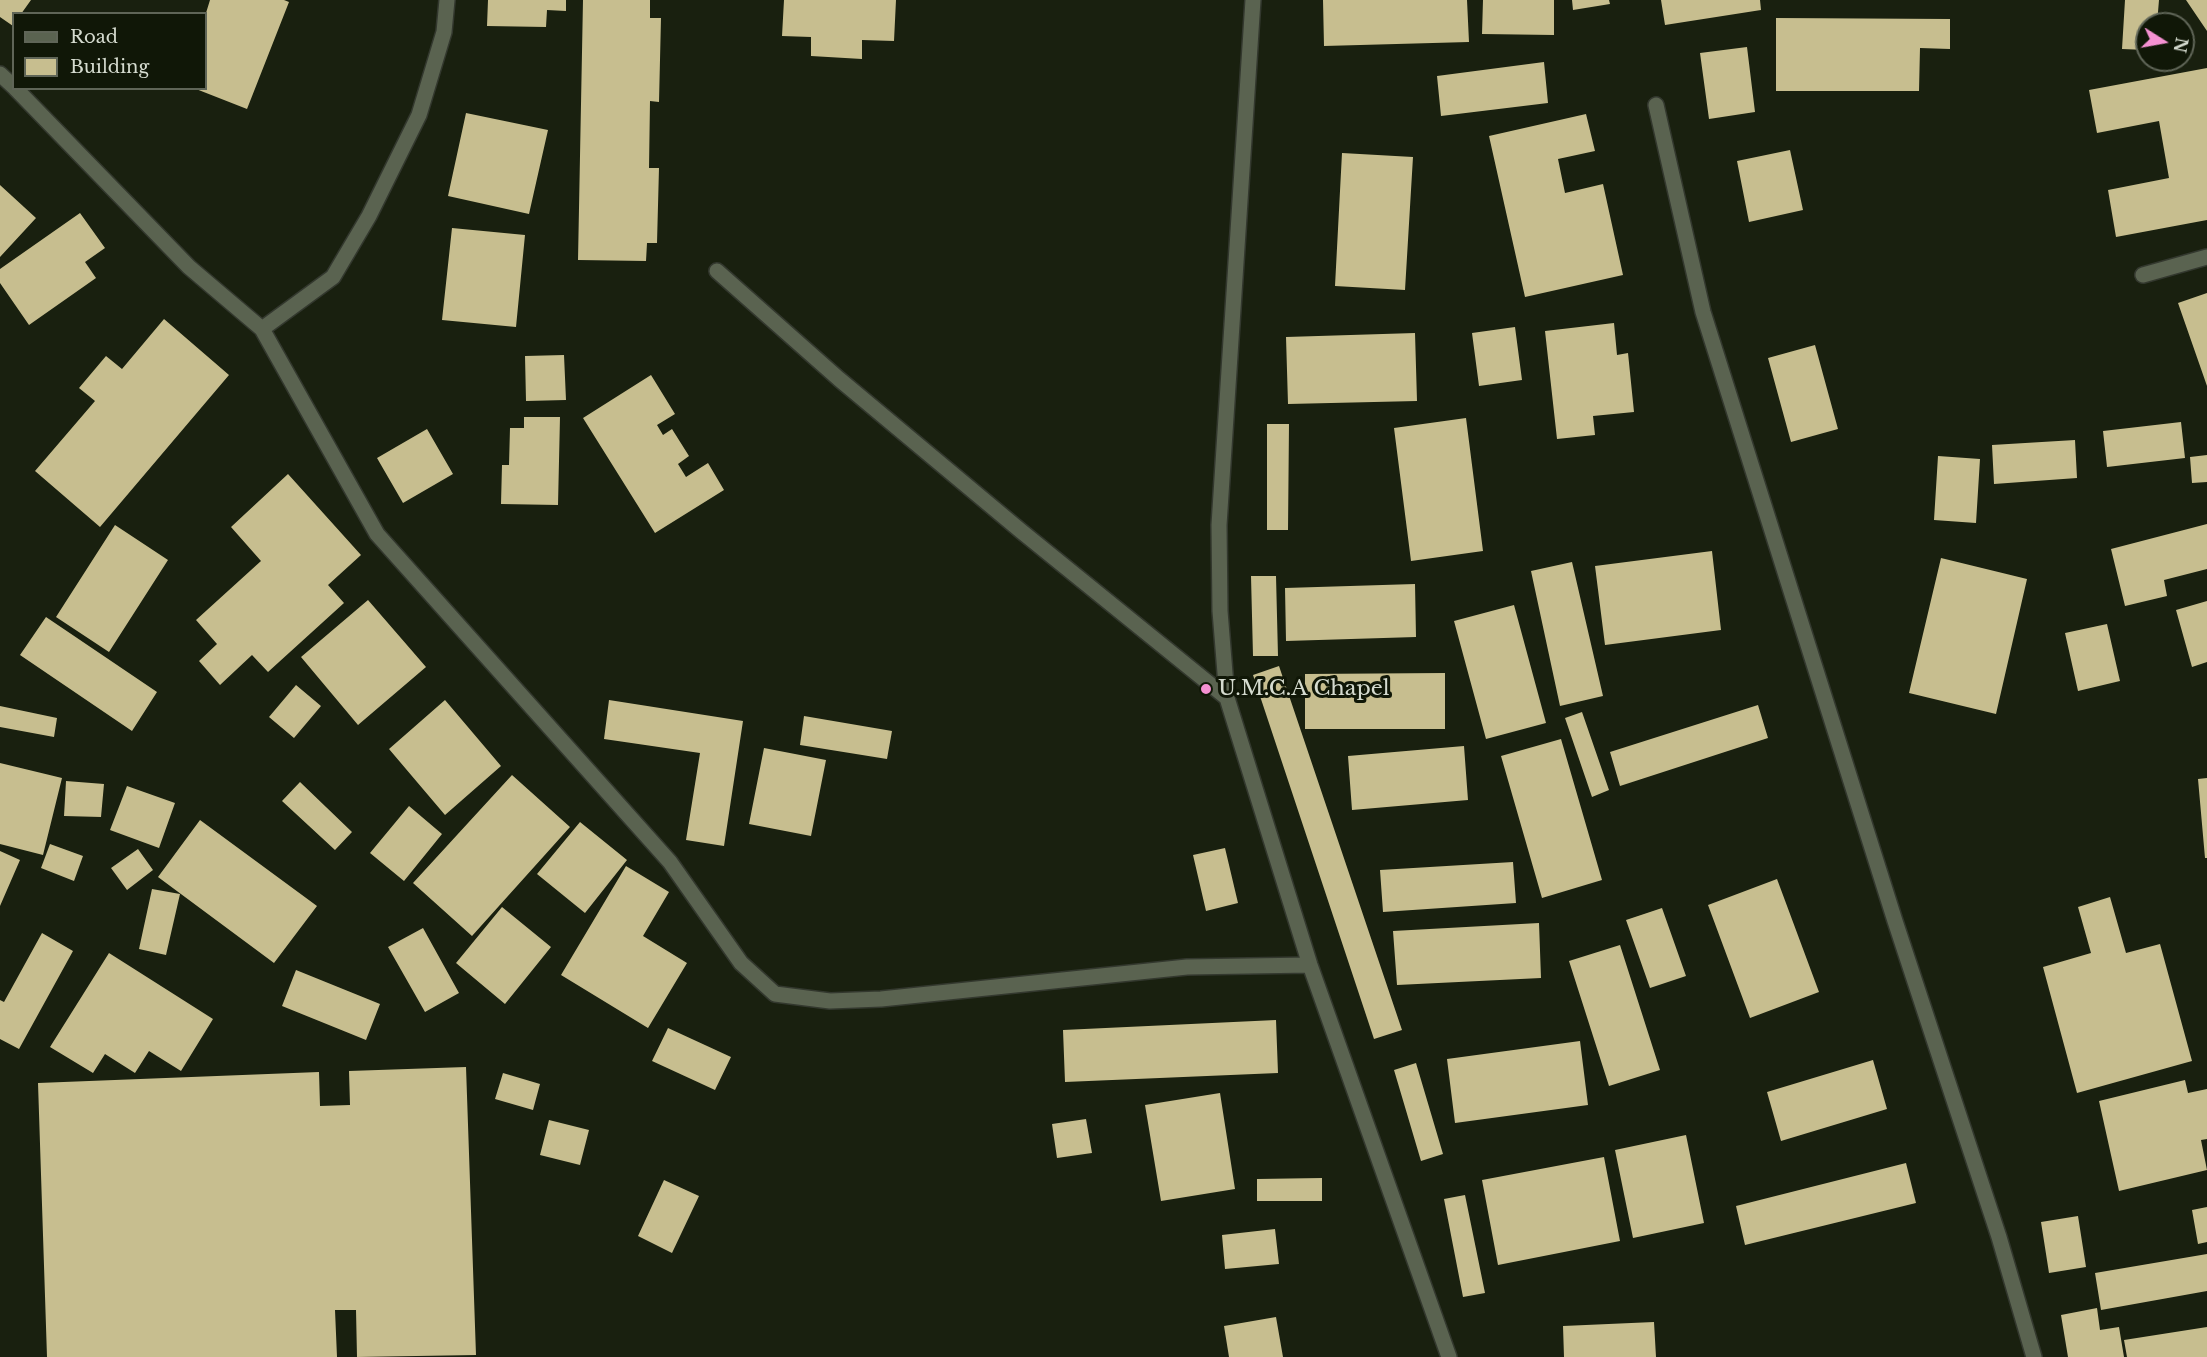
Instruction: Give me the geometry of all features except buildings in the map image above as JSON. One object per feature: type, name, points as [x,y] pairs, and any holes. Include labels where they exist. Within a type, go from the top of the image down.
[{"type":"street","points":[[262,329],[333,277],[369,216],[418,115],[444,32],[447,0]]},
{"type":"street","points":[[1253,0],[1219,525],[1220,611],[1227,698],[1311,965],[1449,1357]]},
{"type":"street","points":[[0,74],[12,86]]},
{"type":"street","points":[[16,90],[189,267],[262,329],[377,534],[670,862],[741,963],[775,994],[830,1001],[881,999],[1187,967],[1311,965]]},
{"type":"street","points":[[1656,105],[1703,312],[1895,921],[1999,1237],[2034,1357]]},
{"type":"street","points":[[2143,275],[2207,257]]},
{"type":"street","points":[[717,271],[839,379],[1002,516],[1227,698]]},
{"type":"place","name":"U.M.C.A Chapel","points":[[1206,689]]}]
